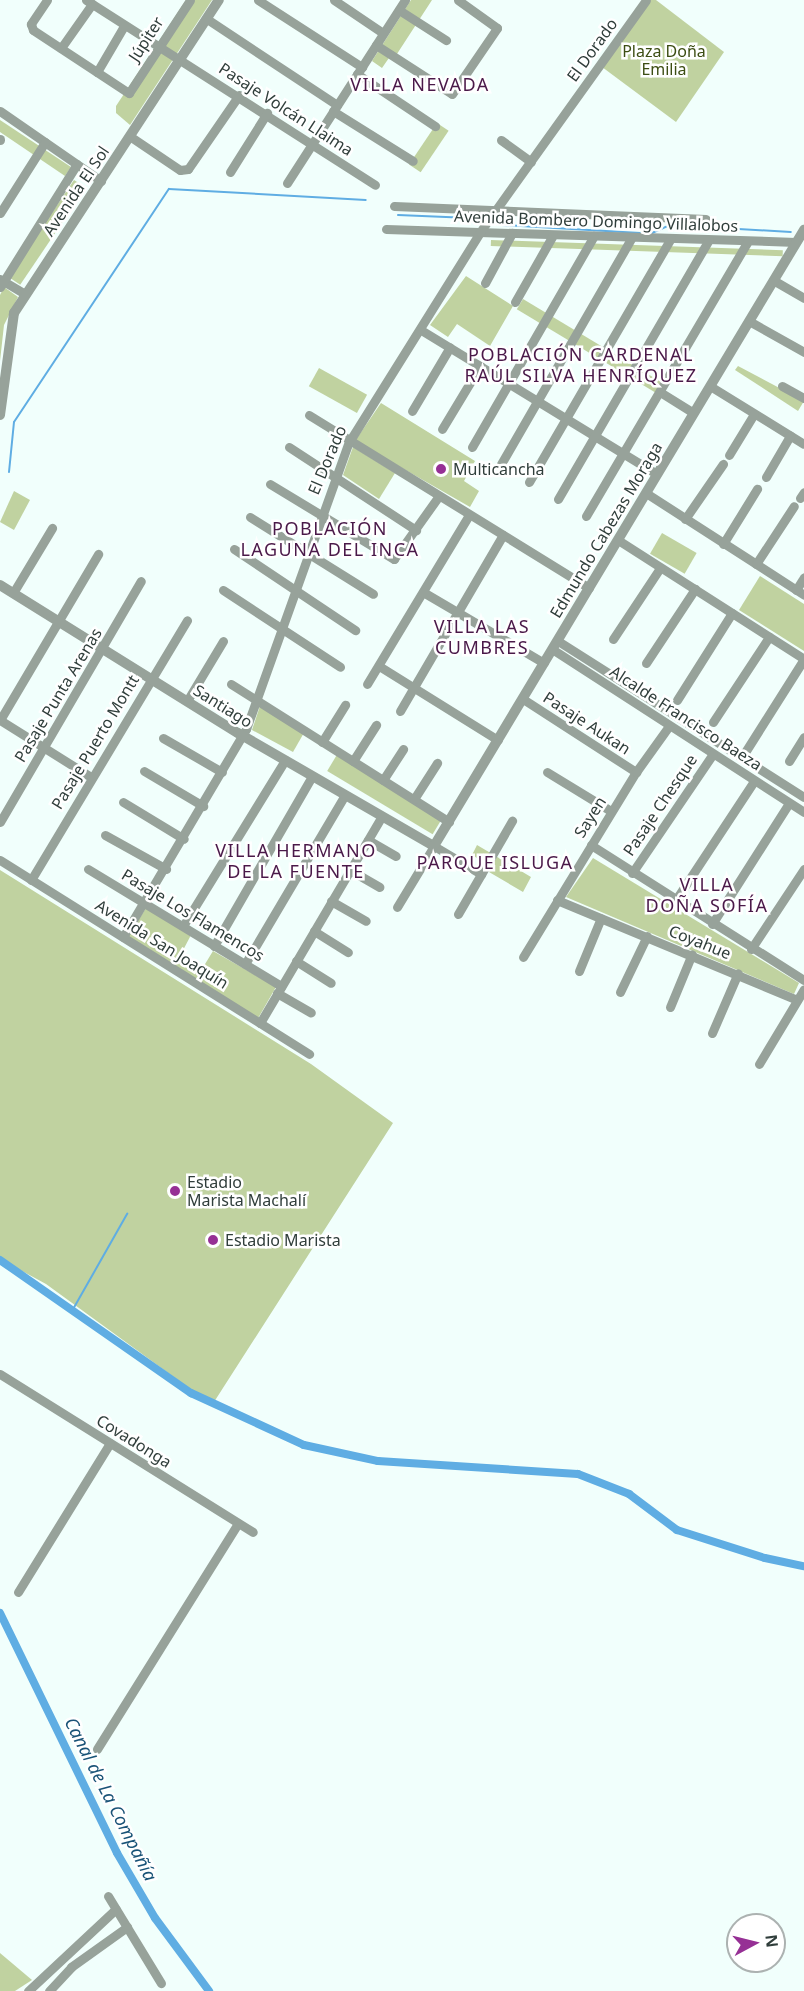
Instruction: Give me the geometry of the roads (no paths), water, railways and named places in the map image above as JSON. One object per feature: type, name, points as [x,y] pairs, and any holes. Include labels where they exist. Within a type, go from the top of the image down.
[{"type":"street","points":[[47,0],[31,27],[96,72],[124,26]]},
{"type":"street","name":"Júpiter","points":[[96,72],[127,93],[190,0]]},
{"type":"street","name":"Avenida El Sol","points":[[0,415],[10,328],[25,294],[131,137],[219,0]]},
{"type":"street","points":[[258,0],[435,126]]},
{"type":"street","points":[[334,0],[383,33]]},
{"type":"street","points":[[287,183],[405,0]]},
{"type":"street","points":[[376,45],[452,94],[497,28],[458,0]]},
{"type":"street","name":"El Dorado","points":[[123,937],[166,869],[243,735],[334,478],[349,442],[421,330],[480,232],[646,0]]},
{"type":"street","points":[[61,48],[89,2]]},
{"type":"street","name":"Pasaje Volcán Llaima","points":[[89,2],[124,26],[239,94],[375,185]]},
{"type":"street","points":[[399,10],[446,40]]},
{"type":"street","points":[[207,19],[413,161]]},
{"type":"street","points":[[131,137],[180,170],[188,169],[239,94]]},
{"type":"street","points":[[0,111],[101,181]]},
{"type":"street","points":[[230,172],[267,113]]},
{"type":"street","points":[[501,140],[531,162]]},
{"type":"street","points":[[0,213],[45,142]]},
{"type":"street","points":[[25,294],[1,282],[77,165]]},
{"type":"street","name":"Avenida Bombero Domingo Villalobos","points":[[394,206],[706,219]]},
{"type":"street","name":"Avenida Bombero Domingo Villalobos","points":[[386,229],[800,244]]},
{"type":"street","name":"Edmundo Cabezas Moraga","points":[[397,907],[773,280],[800,244],[804,230]]},
{"type":"street","points":[[485,283],[512,233]]},
{"type":"street","points":[[515,302],[553,235]]},
{"type":"street","points":[[472,447],[594,236]]},
{"type":"street","points":[[501,464],[632,237]]},
{"type":"street","points":[[529,482],[568,419],[671,238]]},
{"type":"street","points":[[558,499],[709,240]]},
{"type":"street","points":[[586,516],[748,241]]},
{"type":"street","points":[[773,280],[804,298]]},
{"type":"street","points":[[749,321],[804,352]]},
{"type":"street","points":[[421,330],[657,474]]},
{"type":"street","points":[[412,411],[450,347]]},
{"type":"street","points":[[442,429],[480,366]]},
{"type":"street","points":[[710,386],[804,444]]},
{"type":"street","points":[[782,386],[804,398]]},
{"type":"street","points":[[660,392],[693,413]]},
{"type":"street","points":[[729,455],[754,414]]},
{"type":"street","points":[[309,416],[589,588]]},
{"type":"street","points":[[766,477],[790,436]]},
{"type":"street","points":[[289,447],[416,530]]},
{"type":"street","points":[[685,519],[723,464]]},
{"type":"street","points":[[270,484],[322,513],[394,559],[438,497]]},
{"type":"street","points":[[723,544],[757,489]]},
{"type":"street","points":[[646,493],[800,592],[804,577]]},
{"type":"street","points":[[756,564],[794,506]]},
{"type":"street","points":[[367,684],[469,515]]},
{"type":"street","points":[[250,517],[373,594]]},
{"type":"street","points":[[13,593],[52,528]]},
{"type":"street","points":[[400,711],[456,611],[503,536]]},
{"type":"street","points":[[618,540],[804,659],[742,757]]},
{"type":"street","points":[[234,549],[355,630]]},
{"type":"street","points":[[91,777],[0,720],[98,554]]},
{"type":"street","points":[[613,639],[660,568]]},
{"type":"street","name":"Pasaje Punta Arenas","points":[[0,822],[141,581]]},
{"type":"street","name":"Santiago","points":[[0,585],[243,735],[434,846]]},
{"type":"street","points":[[223,590],[340,667]]},
{"type":"street","points":[[646,663],[695,590]]},
{"type":"street","points":[[423,592],[544,663]]},
{"type":"street","points":[[677,700],[732,613]]},
{"type":"street","name":"Pasaje Puerto Montt","points":[[31,880],[187,620]]},
{"type":"street","points":[[713,722],[769,637]]},
{"type":"street","points":[[187,701],[223,641]]},
{"type":"street","name":"Alcalde Francisco Baeza","points":[[555,645],[669,726],[804,812]]},
{"type":"street","name":"Alcalde Francisco Baeza","points":[[555,645],[804,796]]},
{"type":"street","points":[[379,666],[498,740]]},
{"type":"street","points":[[231,684],[449,822]]},
{"type":"street","name":"Pasaje Aukan","points":[[523,699],[636,772]]},
{"type":"street","points":[[322,742],[345,705]]},
{"type":"street","points":[[353,761],[376,725]]},
{"type":"street","name":"Sayen","points":[[523,957],[611,811],[669,726]]},
{"type":"street","points":[[789,761],[804,737]]},
{"type":"street","points":[[163,738],[222,772]]},
{"type":"street","points":[[383,780],[403,749]]},
{"type":"street","name":"Pasaje Chesque","points":[[632,873],[713,754]]},
{"type":"street","points":[[183,926],[285,760]]},
{"type":"street","points":[[414,799],[437,763]]},
{"type":"street","points":[[144,771],[203,806]]},
{"type":"street","points":[[547,772],[611,811]]},
{"type":"street","points":[[214,946],[312,776]]},
{"type":"street","points":[[675,901],[754,781]]},
{"type":"street","points":[[245,964],[345,795]]},
{"type":"street","points":[[123,802],[184,838]]},
{"type":"street","points":[[712,924],[789,803]]},
{"type":"street","points":[[260,1023],[382,816]]},
{"type":"street","points":[[458,914],[512,821]]},
{"type":"street","points":[[105,835],[166,869]]},
{"type":"street","points":[[368,840],[396,856]]},
{"type":"street","points":[[591,845],[675,901],[804,980]]},
{"type":"street","points":[[434,846],[481,874]]},
{"type":"street","name":"Avenida San Joaquín","points":[[0,860],[309,1054]]},
{"type":"street","name":"Pasaje Los Flamencos","points":[[88,869],[245,964],[311,1013]]},
{"type":"street","points":[[751,949],[804,869]]},
{"type":"street","points":[[350,870],[379,887]]},
{"type":"street","name":"Coyahue","points":[[557,900],[738,973],[797,1000]]},
{"type":"street","points":[[332,901],[366,921]]},
{"type":"street","points":[[579,971],[601,918]]},
{"type":"street","points":[[314,931],[348,952]]},
{"type":"street","points":[[620,992],[647,936]]},
{"type":"street","points":[[670,1006],[692,954]]},
{"type":"street","points":[[296,961],[331,983]]},
{"type":"street","points":[[712,1033],[738,973]]},
{"type":"street","points":[[759,1064],[804,989]]},
{"type":"street","name":"Covadonga","points":[[1,1378],[253,1532]]},
{"type":"street","points":[[18,1592],[110,1443]]},
{"type":"street","points":[[97,1749],[238,1522]]},
{"type":"street","points":[[108,1896],[161,1983]]},
{"type":"street","points":[[28,1991],[116,1909]]},
{"type":"street","points":[[49,1991],[71,1966],[127,1927]]},
{"type":"waterway","points":[[9,472],[14,422],[169,189],[366,200]]},
{"type":"waterway","points":[[398,215],[470,218]]},
{"type":"waterway","points":[[502,225],[640,233]]},
{"type":"waterway","points":[[652,233],[670,225],[791,232]]},
{"type":"waterway","points":[[72,1311],[127,1214]]},
{"type":"waterway","points":[[0,1260],[191,1393],[304,1445],[378,1461],[578,1474],[629,1494],[677,1530],[765,1558],[804,1566]]},
{"type":"waterway","name":"Canal de La Compañía","points":[[0,1613],[117,1853],[155,1918],[209,1991]]},
{"type":"place","name":"Multicancha","points":[[441,469]]},
{"type":"place","name":"Estadio Marista Machalí","points":[[175,1191]]},
{"type":"place","name":"Estadio Marista","points":[[213,1240]]},
{"type":"district","name":"VILLA NEVADA","points":[[420,84]]},
{"type":"district","name":"POBLACIÓN CARDENAL RAÚL SILVA HENRÍQUEZ","points":[[581,365]]},
{"type":"district","name":"POBLACIÓN LAGUNA DEL INCA","points":[[330,539]]},
{"type":"district","name":"VILLA LAS CUMBRES","points":[[482,637]]},
{"type":"district","name":"VILLA HERMANO DE LA FUENTE","points":[[296,861]]},
{"type":"district","name":"PARQUE ISLUGA","points":[[495,862]]},
{"type":"district","name":"VILLA DOÑA SOFÍA","points":[[707,895]]},
{"type":"park label","name":"Plaza Doña Emilia","points":[[664,60]]}]
